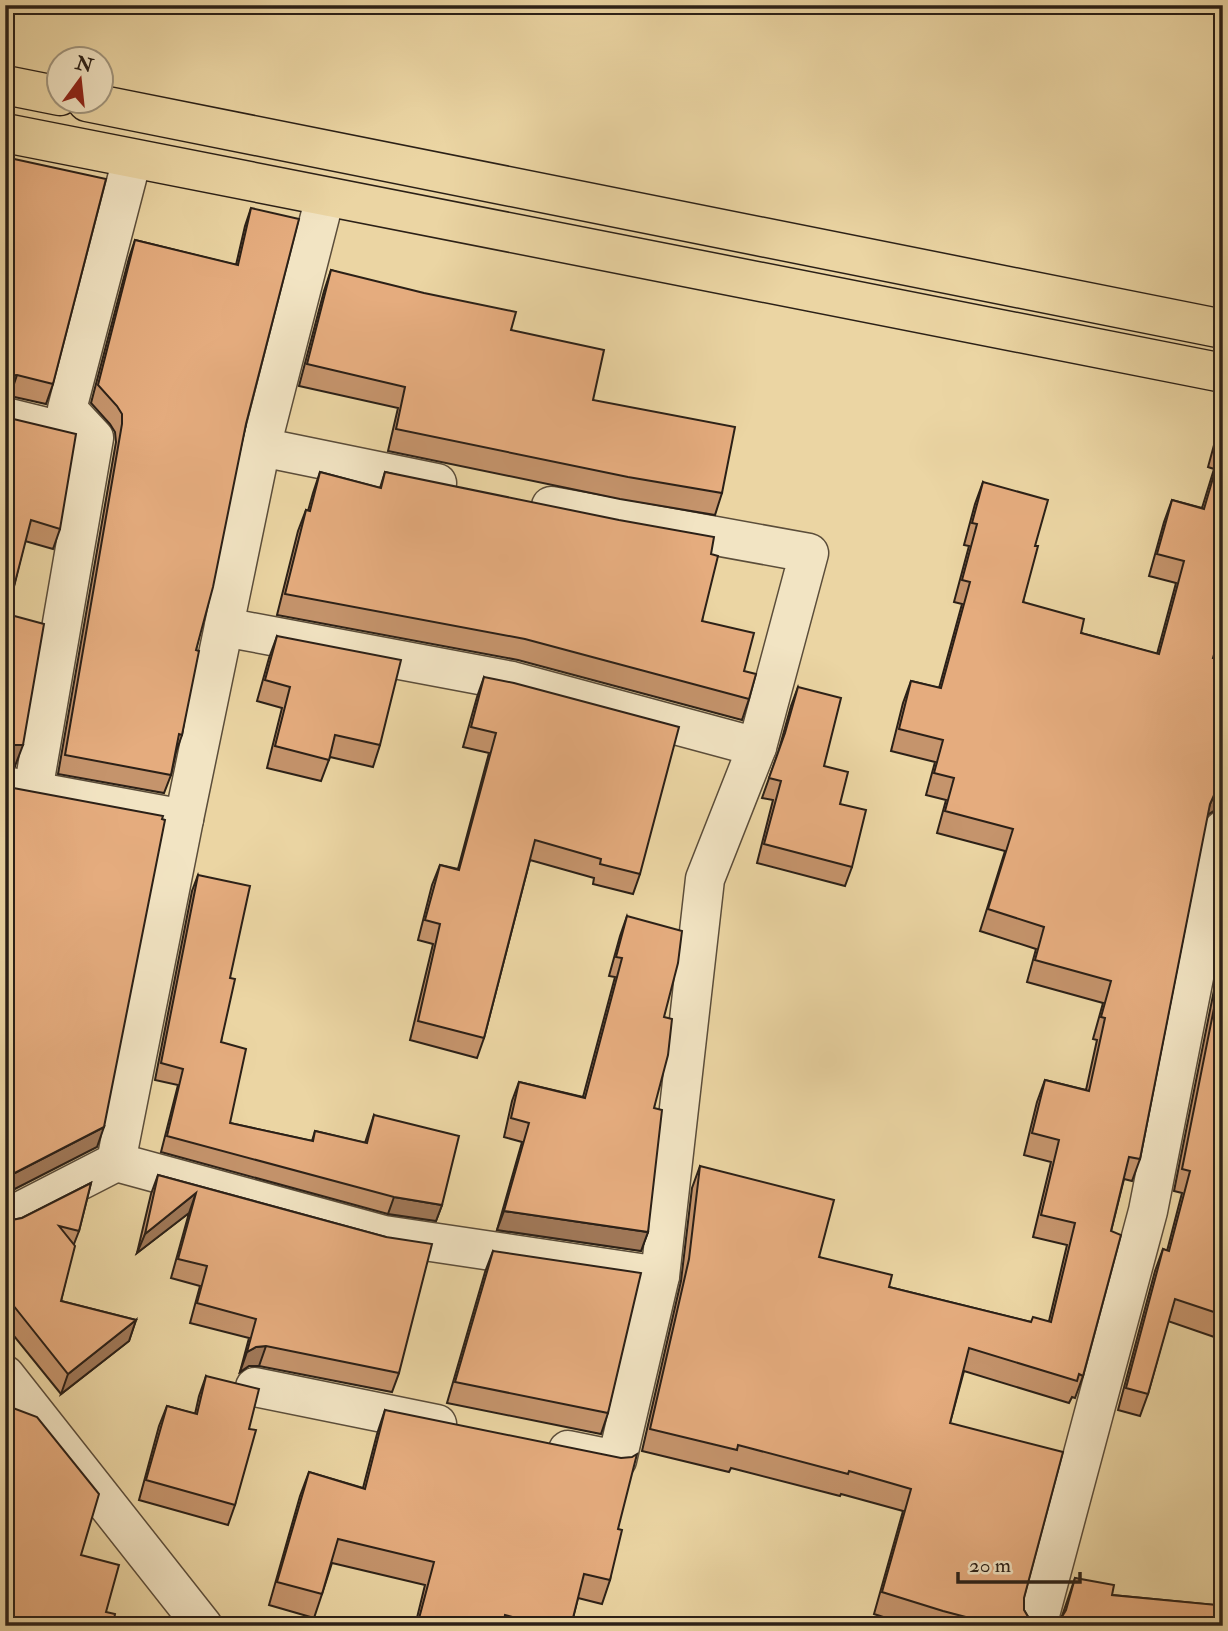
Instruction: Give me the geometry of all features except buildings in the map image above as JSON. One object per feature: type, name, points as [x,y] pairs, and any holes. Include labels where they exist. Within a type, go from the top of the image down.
[{"type":"main road","points":[[5,85],[46,93]]},
{"type":"main road","points":[[116,108],[1223,329]]},
{"type":"main road","points":[[5,134],[1223,373]]},
{"type":"street","points":[[94,439],[67,409],[132,159]]},
{"type":"street","points":[[116,1162],[261,447],[325,197]]},
{"type":"street","points":[[5,417],[94,439]]},
{"type":"street","points":[[94,439],[19,788],[184,819]]},
{"type":"street","points":[[261,447],[466,489]]},
{"type":"street","points":[[520,500],[616,520],[809,553],[757,747],[705,879],[660,1276],[617,1460],[537,1444]]},
{"type":"street","points":[[224,627],[512,681],[757,747]]},
{"type":"street","points":[[1037,1626],[1148,1211],[1223,830]]},
{"type":"street","points":[[5,1219],[116,1162],[384,1235],[660,1276]]},
{"type":"street","points":[[5,1375],[203,1626]]},
{"type":"street","points":[[255,1387],[470,1431]]}]
